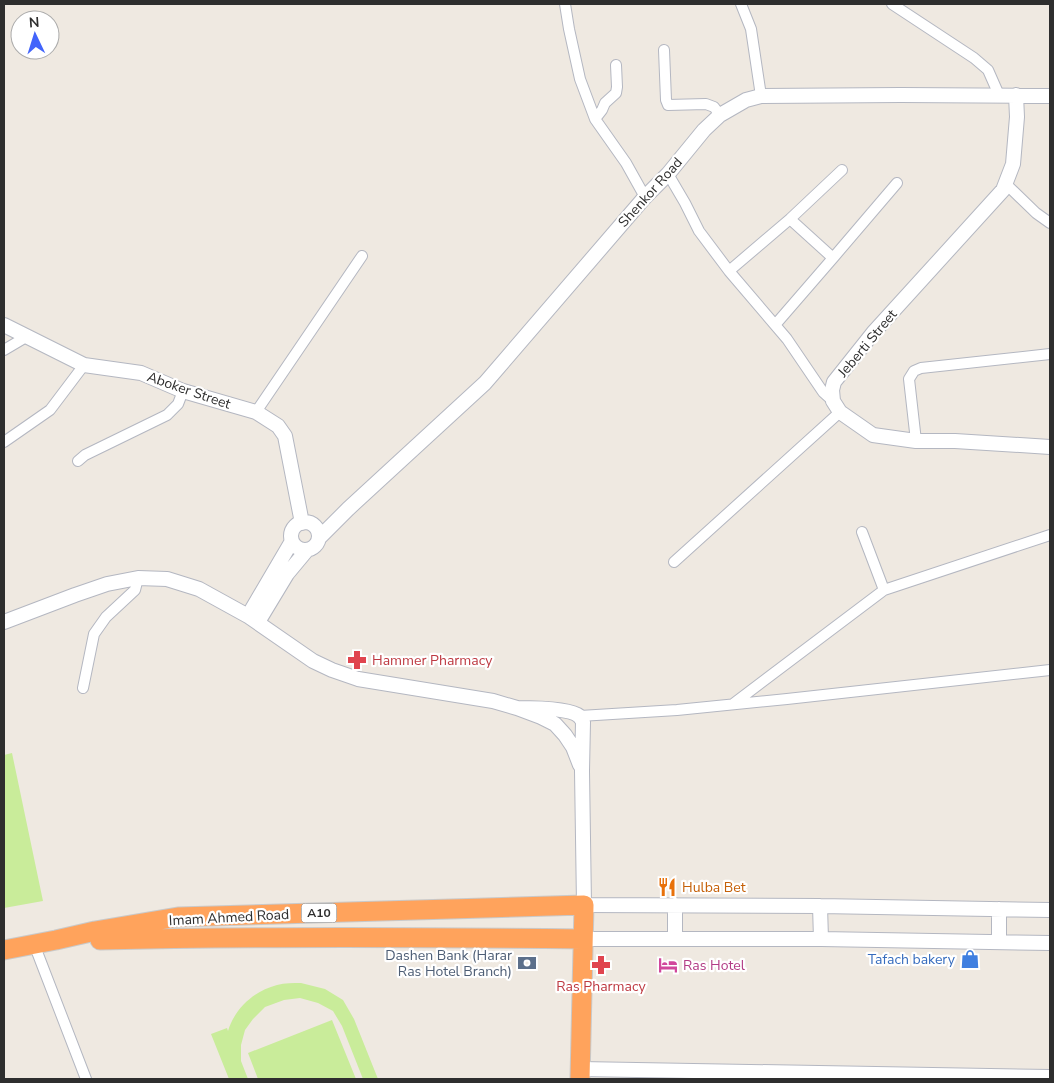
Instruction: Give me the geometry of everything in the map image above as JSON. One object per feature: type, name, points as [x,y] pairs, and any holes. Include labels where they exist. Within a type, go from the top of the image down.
[{"type":"highway","points":[[580,1074],[584,905]]},
{"type":"highway","name":"Imam Ahmed Road","points":[[4,950],[94,931],[178,917],[584,905]]},
{"type":"highway","name":"Imam Ahmed Road","points":[[56,940],[375,937],[583,939]]},
{"type":"main road","name":"Jeberti Street","points":[[837,407],[832,390],[834,382],[839,375],[873,333],[1003,190],[1013,164],[1017,117],[1016,95]]},
{"type":"main road","name":"Shenkor Road","points":[[312,529],[348,509],[485,382],[645,197],[668,174],[704,130],[720,115],[746,100],[761,96],[1050,96]]},
{"type":"main road","name":"Aboker Street","points":[[4,325],[84,365],[141,373],[182,391],[256,412],[278,426],[285,436],[312,529]]},
{"type":"main road","points":[[837,407],[873,435],[916,441],[955,441],[1050,448]]},
{"type":"main road","points":[[229,606],[266,596],[307,550],[315,546],[312,529],[294,528],[292,541],[266,596],[253,619]]},
{"type":"main road","points":[[292,541],[299,548],[307,550]]},
{"type":"main road","points":[[4,622],[107,584],[138,578],[167,579],[199,589],[253,619],[313,661],[332,670],[358,679],[493,701],[555,724],[573,747],[582,771]]},
{"type":"main road","points":[[266,596],[273,624],[280,638]]},
{"type":"main road","points":[[516,708],[572,712],[580,716],[584,722],[582,771],[584,905],[820,906],[1050,910]]},
{"type":"main road","points":[[675,906],[676,939]]},
{"type":"main road","points":[[820,906],[821,939]]},
{"type":"main road","points":[[999,909],[999,942]]},
{"type":"main road","points":[[583,939],[821,939],[1050,943]]},
{"type":"main road","points":[[580,1074],[1050,1077]]},
{"type":"street","points":[[565,4],[580,79],[595,119],[626,163],[645,197]]},
{"type":"street","points":[[741,4],[751,29],[761,96]]},
{"type":"street","points":[[897,6],[974,58],[988,70],[999,95]]},
{"type":"street","points":[[664,50],[666,100],[668,105],[706,104],[714,107],[720,115]]},
{"type":"street","points":[[595,119],[605,102],[616,93],[616,64]]},
{"type":"street","points":[[729,271],[842,170]]},
{"type":"street","points":[[668,174],[685,203],[698,231],[729,271],[787,339],[822,392],[837,407],[674,562]]},
{"type":"street","points":[[775,325],[897,184]]},
{"type":"street","points":[[1006,184],[1050,223]]},
{"type":"street","points":[[790,218],[833,258]]},
{"type":"street","points":[[256,412],[362,256]]},
{"type":"street","points":[[4,350],[26,337]]},
{"type":"street","points":[[916,441],[909,379],[914,371],[921,368],[1050,354]]},
{"type":"street","points":[[4,442],[50,410],[84,365]]},
{"type":"street","points":[[78,461],[85,455],[167,415],[178,404],[182,391]]},
{"type":"street","points":[[862,532],[884,590]]},
{"type":"street","points":[[732,704],[884,590],[1050,534]]},
{"type":"street","points":[[82,688],[94,634],[106,617],[135,590],[138,578]]},
{"type":"street","points":[[580,716],[677,710],[1050,670]]},
{"type":"street","points":[[34,944],[86,1079]]},
{"type":"green space","points":[[12,753],[43,901],[4,908],[4,755]]},
{"type":"green space","points":[[301,983],[325,989],[343,1000],[354,1019],[378,1079],[363,1079],[342,1026],[333,1011],[318,1003],[300,998],[284,1000],[265,1007],[253,1019],[245,1030],[241,1045],[241,1061],[248,1079],[229,1079],[211,1034],[227,1028],[228,1031],[235,1015],[246,1002],[261,991],[280,984]]},
{"type":"green space","points":[[332,1020],[356,1079],[258,1079],[248,1053]]},
{"type":"place","name":"Hammer Pharmacy","points":[[357,660]]},
{"type":"place","name":"Hulba Bet","points":[[667,887]]},
{"type":"place","name":"Tafach bakery","points":[[970,959]]},
{"type":"place","name":"Dashen Bank (Harar Ras Hotel Branch)","points":[[527,963]]},
{"type":"place","name":"Ras Pharmacy","points":[[601,965]]},
{"type":"place","name":"Ras Hotel","points":[[668,965]]}]
